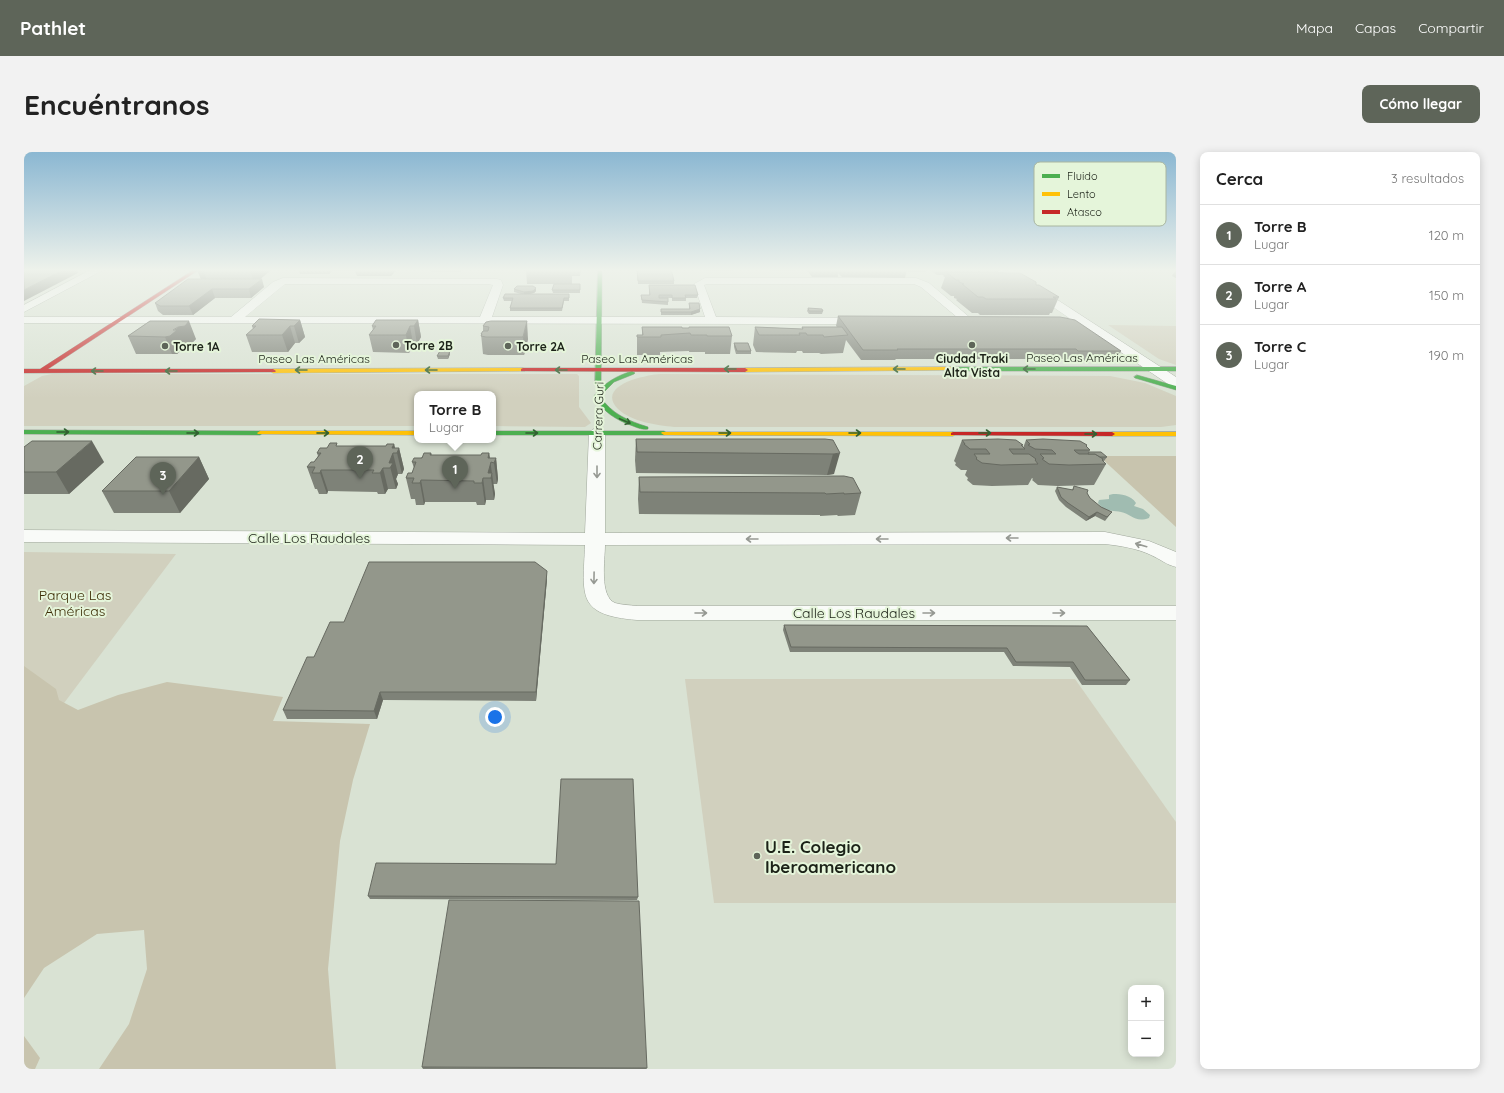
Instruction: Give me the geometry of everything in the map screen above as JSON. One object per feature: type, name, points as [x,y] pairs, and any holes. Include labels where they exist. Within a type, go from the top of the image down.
[{"type":"main road","points":[[24,382],[133,312]]},
{"type":"main road","name":"Carrera Guri","points":[[597,411],[600,370],[600,312]]},
{"type":"main road","points":[[665,369],[640,372],[616,378],[607,384],[597,396],[603,407],[610,414],[619,419],[645,428],[686,433]]},
{"type":"main road","points":[[1068,369],[1129,375],[1176,388]]},
{"type":"main road","name":"Paseo Las Américas","points":[[24,371],[1176,369]]},
{"type":"main road","points":[[496,433],[597,429],[686,433],[1176,434]]},
{"type":"main road","points":[[1152,434],[1176,431]]},
{"type":"main road","points":[[24,432],[414,433]]},
{"type":"street","points":[[234,320],[244,312]]},
{"type":"street","points":[[485,320],[488,312]]},
{"type":"street","points":[[709,312],[712,321]]},
{"type":"street","points":[[957,312],[968,321]]},
{"type":"street","points":[[1068,312],[1176,383]]},
{"type":"street","points":[[24,320],[875,321]]},
{"type":"street","points":[[952,321],[983,321]]},
{"type":"street","points":[[1036,321],[1082,321]]},
{"type":"street","name":"Carrera Guri","points":[[595,540],[597,429]]},
{"type":"street","name":"Calle Los Raudales","points":[[24,536],[595,540],[1105,538],[1144,545],[1158,550],[1176,561]]},
{"type":"street","name":"Calle Los Raudales","points":[[595,540],[595,594],[598,601],[606,608],[619,611],[637,613],[1176,613]]},
{"type":"green space","points":[[1108,325],[1176,326],[1176,365],[1159,359]]},
{"type":"green space","points":[[52,374],[577,374],[579,376],[579,407],[591,423],[585,427],[496,426],[496,391],[414,391],[414,426],[24,426],[24,386],[42,376]]},
{"type":"green space","points":[[660,374],[1110,376],[1145,383],[1176,396],[1176,425],[1161,427],[674,427],[637,420],[618,409],[613,401],[613,394],[617,388],[634,379]]},
{"type":"green space","name":"Parque Las Américas","points":[[24,552],[176,554],[46,727],[24,726]]},
{"type":"green space","points":[[685,679],[1075,679],[1176,822],[1176,903],[714,903]]},
{"type":"shaded area","points":[[1099,456],[1176,456],[1176,527]]},
{"type":"shaded area","points":[[1113,494],[1129,497],[1134,500],[1136,503],[1134,506],[1143,509],[1150,515],[1149,518],[1137,519],[1124,513],[1108,510],[1100,506],[1098,503],[1099,500],[1109,499],[1109,495]]},
{"type":"shaded area","points":[[24,666],[56,689],[59,700],[78,710],[118,695],[167,682],[283,697],[273,721],[370,724],[353,780],[340,841],[328,969],[336,1069],[99,1069],[129,1024],[147,969],[144,930],[97,934],[44,968],[24,998]]},
{"type":"shaded area","points":[[24,1036],[40,1058],[35,1069],[24,1069]]},
{"type":"building","name":"Ciudad Traki Alta Vista","points":[[838,316],[1060,317],[1075,320],[1121,351],[1078,351],[1076,349],[863,350]]},
{"type":"building","points":[[259,319],[300,320],[294,326],[290,326],[282,335],[246,335],[256,326],[252,326]]},
{"type":"building","points":[[376,320],[418,320],[414,326],[410,326],[406,335],[369,335],[376,326],[372,326]]},
{"type":"building","points":[[150,321],[189,321],[185,326],[178,327],[173,330],[177,330],[170,336],[128,336]]},
{"type":"building","points":[[527,321],[523,337],[481,336],[483,331],[488,331],[489,327],[483,326],[486,322]]},
{"type":"building","points":[[642,327],[729,327],[732,336],[691,335],[690,333],[661,335],[661,337],[637,337],[637,335],[643,335]]},
{"type":"building","points":[[755,327],[803,329],[802,327],[842,327],[848,335],[824,337],[823,335],[807,335],[806,333],[799,333],[800,335],[759,335]]},
{"type":"building","points":[[734,343],[748,343],[751,351],[737,351]]},
{"type":"building","points":[[440,351],[450,351],[448,356],[437,356]]},
{"type":"building","points":[[636,439],[825,439],[833,440],[840,453],[637,452]]},
{"type":"building","points":[[1043,439],[1080,441],[1087,445],[1086,446],[1090,450],[1074,450],[1076,452],[1079,454],[1095,454],[1103,459],[1102,460],[1106,464],[1049,464],[1042,459],[1044,458],[1040,454],[1056,454],[1052,450],[1035,449],[1028,445],[1030,444],[1026,440]]},
{"type":"building","points":[[962,440],[1016,440],[1023,445],[1021,445],[1025,449],[1009,449],[1013,454],[1029,454],[1036,459],[1035,460],[1038,464],[1001,465],[982,463],[976,459],[977,458],[974,454],[990,454],[986,449],[970,449]]},
{"type":"building","points":[[32,441],[92,441],[56,472],[24,472],[24,447]]},
{"type":"building","points":[[330,443],[337,443],[336,446],[386,446],[387,444],[394,444],[392,448],[399,448],[397,453],[393,453],[389,463],[393,463],[390,468],[383,468],[380,473],[372,473],[374,470],[321,470],[320,473],[312,473],[315,467],[307,467],[311,462],[314,462],[321,453],[317,453],[320,448],[327,448]]},
{"type":"building","points":[[1089,452],[1101,452],[1107,457],[1088,454]]},
{"type":"building","points":[[424,453],[431,453],[430,455],[481,455],[482,453],[489,453],[488,458],[496,458],[494,463],[491,462],[488,473],[492,473],[491,478],[483,478],[482,483],[474,483],[474,481],[421,480],[420,483],[412,483],[414,478],[406,478],[408,473],[412,473],[416,462],[412,462],[414,458],[422,458]]},
{"type":"building","points":[[136,457],[199,457],[169,491],[102,491]]},
{"type":"building","points":[[844,476],[853,478],[861,493],[640,492],[639,477]]},
{"type":"building","points":[[1074,486],[1088,490],[1087,493],[1090,498],[1101,507],[1112,512],[1107,517],[1097,512],[1089,517],[1068,503],[1061,497],[1057,487],[1073,490]]},
{"type":"building","points":[[369,562],[535,562],[547,571],[536,692],[380,692],[374,711],[283,710],[307,657],[314,657],[330,622],[344,622]]},
{"type":"building","points":[[784,625],[1087,626],[1130,680],[1085,680],[1073,662],[1016,662],[1007,648],[791,647]]},
{"type":"building","points":[[561,779],[633,779],[638,897],[368,896],[376,863],[556,864]]},
{"type":"building","points":[[449,900],[639,901],[647,1068],[422,1067]]},
{"type":"traffic: fast","points":[[598,384],[599,312]]},
{"type":"traffic: fast","points":[[951,369],[1176,369]]},
{"type":"traffic: fast","points":[[632,373],[621,376],[612,381],[604,387],[597,396],[606,409],[624,421],[646,428]]},
{"type":"traffic: fast","points":[[1137,377],[1176,388]]},
{"type":"traffic: fast","points":[[24,432],[260,433]]},
{"type":"traffic: fast","points":[[496,433],[664,433]]},
{"type":"traffic: slow","points":[[745,370],[951,369]]},
{"type":"traffic: slow","points":[[273,371],[523,370]]},
{"type":"traffic: slow","points":[[260,433],[414,433]]},
{"type":"traffic: slow","points":[[664,433],[953,434]]},
{"type":"traffic: slow","points":[[1112,434],[1176,434]]},
{"type":"traffic: jam","points":[[40,372],[132,312]]},
{"type":"traffic: jam","points":[[523,370],[745,370]]},
{"type":"traffic: jam","points":[[24,371],[273,371]]},
{"type":"traffic: jam","points":[[953,434],[1112,434]]},
{"type":"place","name":"Torre 2B","points":[[396,345]]},
{"type":"place","name":"Ciudad Traki Alta Vista","points":[[972,345]]},
{"type":"place","name":"Torre 1A","points":[[165,346]]},
{"type":"place","name":"Torre 2A","points":[[508,346]]},
{"type":"place","name":"Torre A","points":[[360,479]]},
{"type":"place","name":"Torre B","points":[[455,489]]},
{"type":"place","name":"Torre C","points":[[163,495]]},
{"type":"place","name":"U.E. Colegio Iberoamericano","points":[[757,856]]}]
